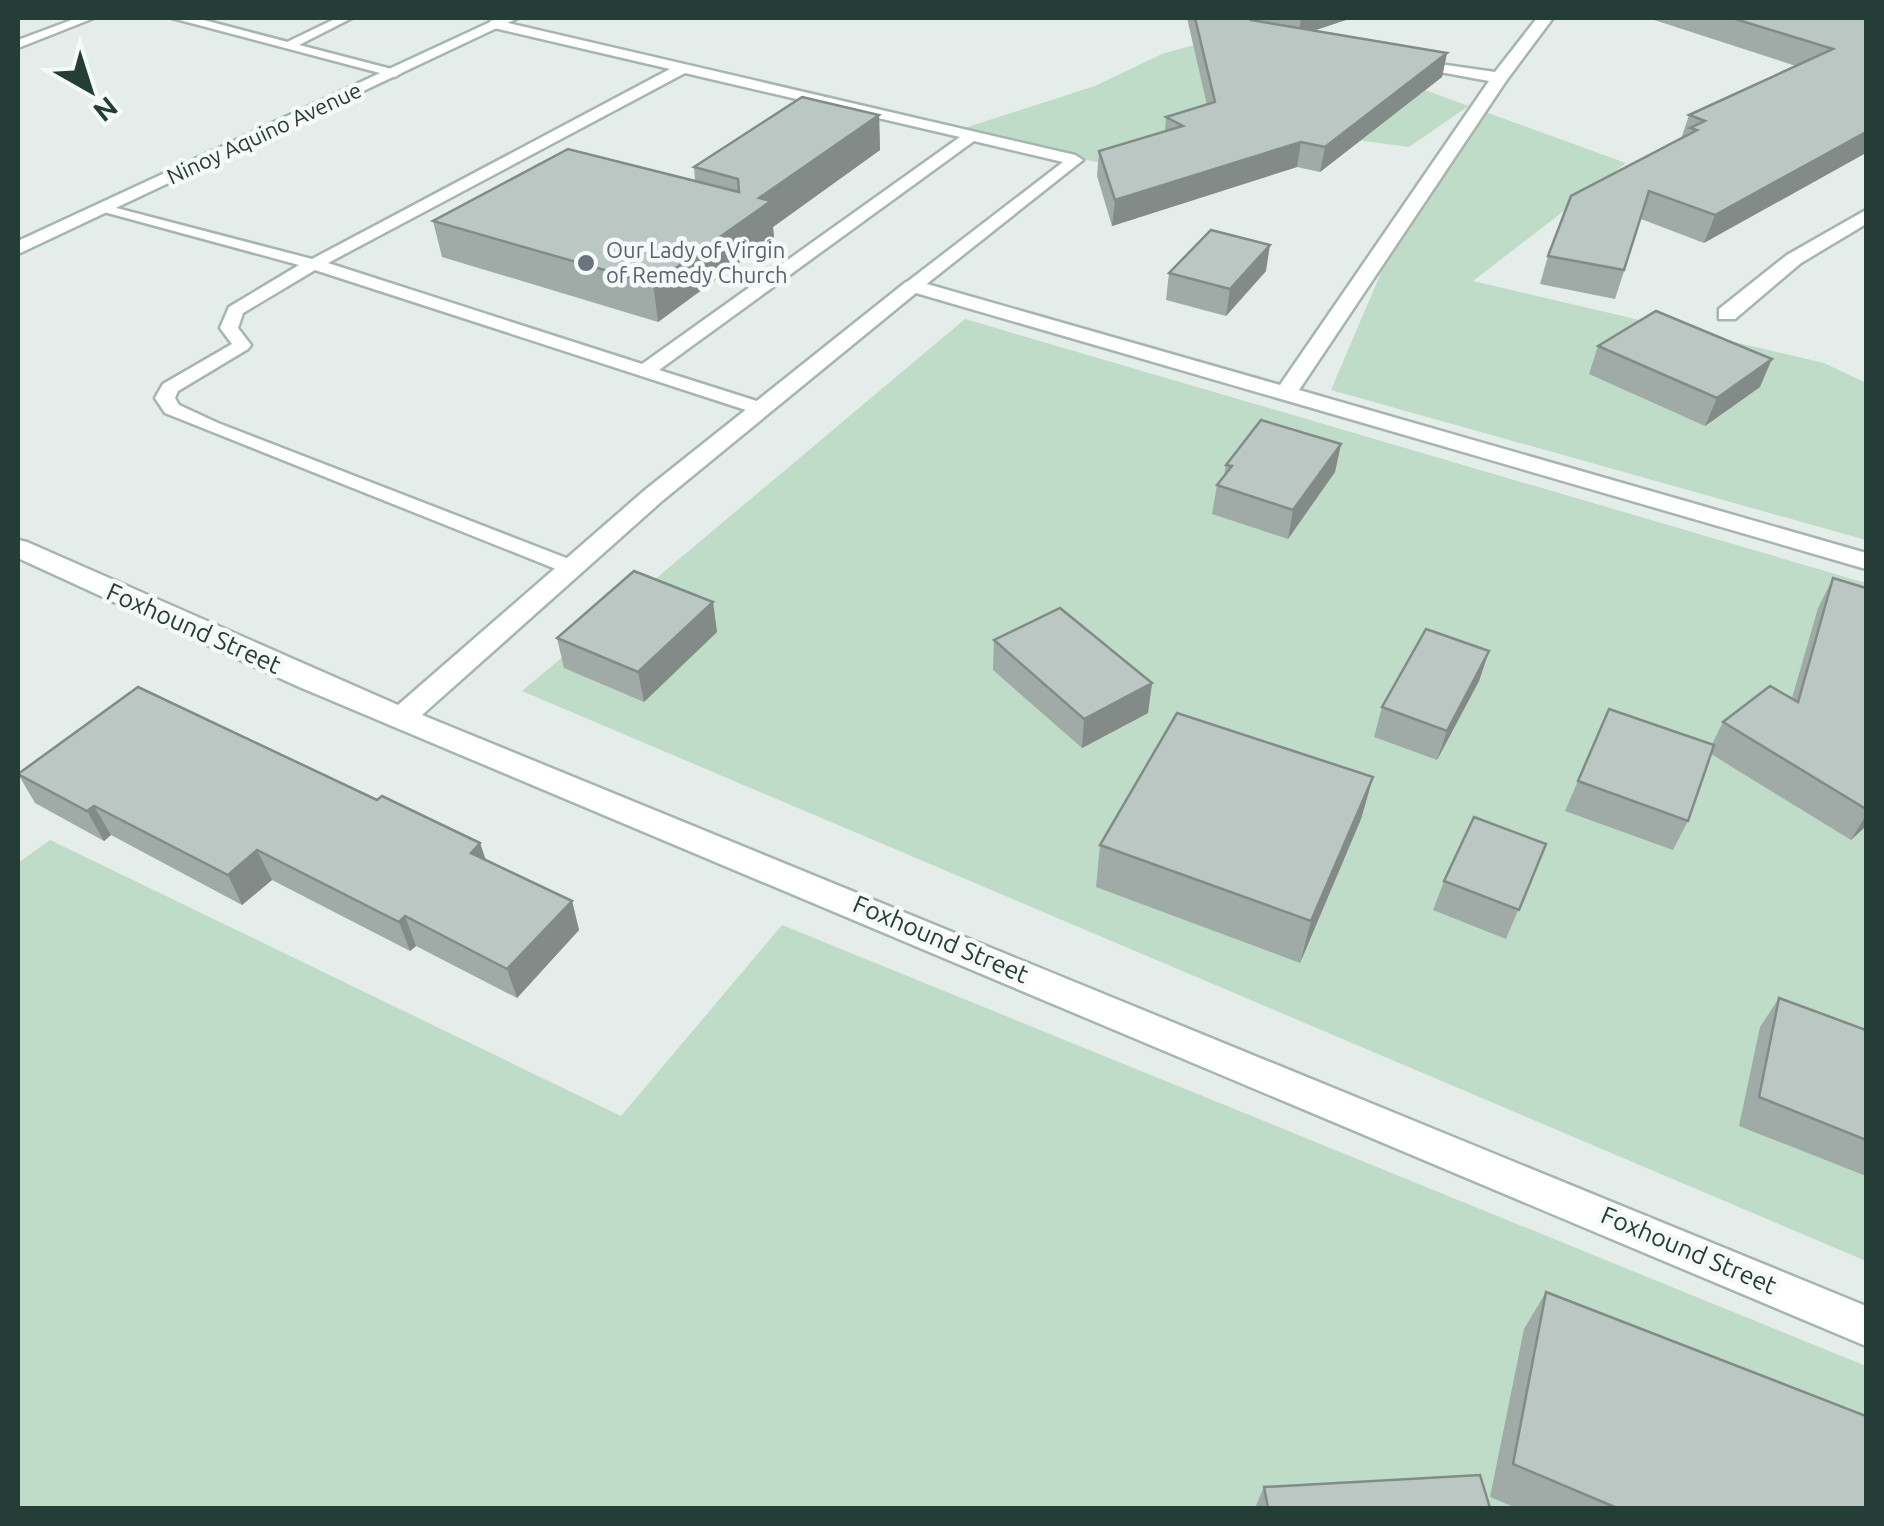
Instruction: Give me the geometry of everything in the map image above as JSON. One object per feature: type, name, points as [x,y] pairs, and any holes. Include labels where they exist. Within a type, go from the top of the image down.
[{"type":"street","points":[[180,18],[395,72]]},
{"type":"street","points":[[1284,394],[1499,78],[1546,18]]},
{"type":"street","name":"Ninoy Aquino Avenue","points":[[18,248],[502,21]]},
{"type":"street","points":[[1384,58],[1499,78]]},
{"type":"street","points":[[1728,314],[1794,258],[1866,216]]},
{"type":"street","points":[[404,716],[566,566],[756,406],[913,286],[1866,561]]},
{"type":"street","name":"Foxhound Street","points":[[18,548],[307,679],[404,716],[1866,1326]]},
{"type":"lane","points":[[18,44],[88,18]]},
{"type":"lane","points":[[290,44],[346,18]]},
{"type":"lane","points":[[502,21],[683,68],[1076,160],[913,286]]},
{"type":"lane","points":[[566,566],[172,409],[165,398],[170,388],[242,345],[229,328],[235,310],[507,158],[683,68]]},
{"type":"lane","points":[[645,371],[971,136]]},
{"type":"lane","points":[[507,158],[545,169]]},
{"type":"lane","points":[[101,209],[313,264],[756,406]]},
{"type":"green space","points":[[1254,28],[1469,106],[1409,147],[1327,136],[1105,164],[955,131],[1095,86],[1162,54]]},
{"type":"green space","points":[[1469,106],[1626,163],[1473,281],[1824,363],[1866,383],[1866,540],[1331,390],[1389,254]]},
{"type":"green space","points":[[965,319],[1866,583],[1866,1261],[522,691]]},
{"type":"green space","points":[[50,840],[621,1116],[782,925],[1866,1366],[1866,1508],[18,1508],[18,863]]},
{"type":"building","points":[[1195,18],[1248,18],[1447,53],[1325,147],[1301,142],[1115,200],[1099,151],[1183,126],[1166,117],[1215,102]]},
{"type":"building","points":[[1732,18],[1866,18],[1866,132],[1715,215],[1649,191],[1624,270],[1548,256],[1571,196],[1697,130],[1690,128],[1705,121],[1689,115],[1833,49]]},
{"type":"building","points":[[802,97],[879,115],[759,198],[771,201],[653,284],[433,221],[568,149],[739,192],[738,179],[694,167]]},
{"type":"building","points":[[1211,230],[1270,245],[1230,289],[1169,273]]},
{"type":"building","points":[[1656,311],[1772,359],[1717,398],[1598,346]]},
{"type":"building","points":[[1261,420],[1341,444],[1293,510],[1217,485],[1232,466],[1226,465]]},
{"type":"building","points":[[634,571],[713,602],[638,672],[557,638]]},
{"type":"building","points":[[1833,578],[1866,588],[1866,809],[1723,722],[1770,686],[1798,702]]},
{"type":"building","points":[[1060,608],[1152,683],[1084,719],[994,640]]},
{"type":"building","points":[[1426,629],[1489,651],[1447,731],[1382,707]]},
{"type":"building","points":[[138,687],[377,800],[382,796],[480,843],[471,853],[572,901],[507,969],[405,916],[399,922],[257,850],[228,875],[94,806],[87,811],[18,774]]},
{"type":"building","points":[[1609,709],[1714,745],[1688,821],[1578,781]]},
{"type":"building","points":[[1177,713],[1373,777],[1311,921],[1100,845]]},
{"type":"building","points":[[1474,817],[1546,844],[1519,910],[1444,881]]},
{"type":"building","points":[[1779,998],[1866,1030],[1866,1140],[1759,1097]]},
{"type":"building","points":[[1546,1292],[1866,1416],[1866,1508],[1617,1508],[1513,1464]]},
{"type":"building","points":[[1480,1475],[1490,1508],[1268,1508],[1264,1487]]},
{"type":"place","name":"Our Lady of Virgin of Remedy Church","points":[[586,263]]}]
